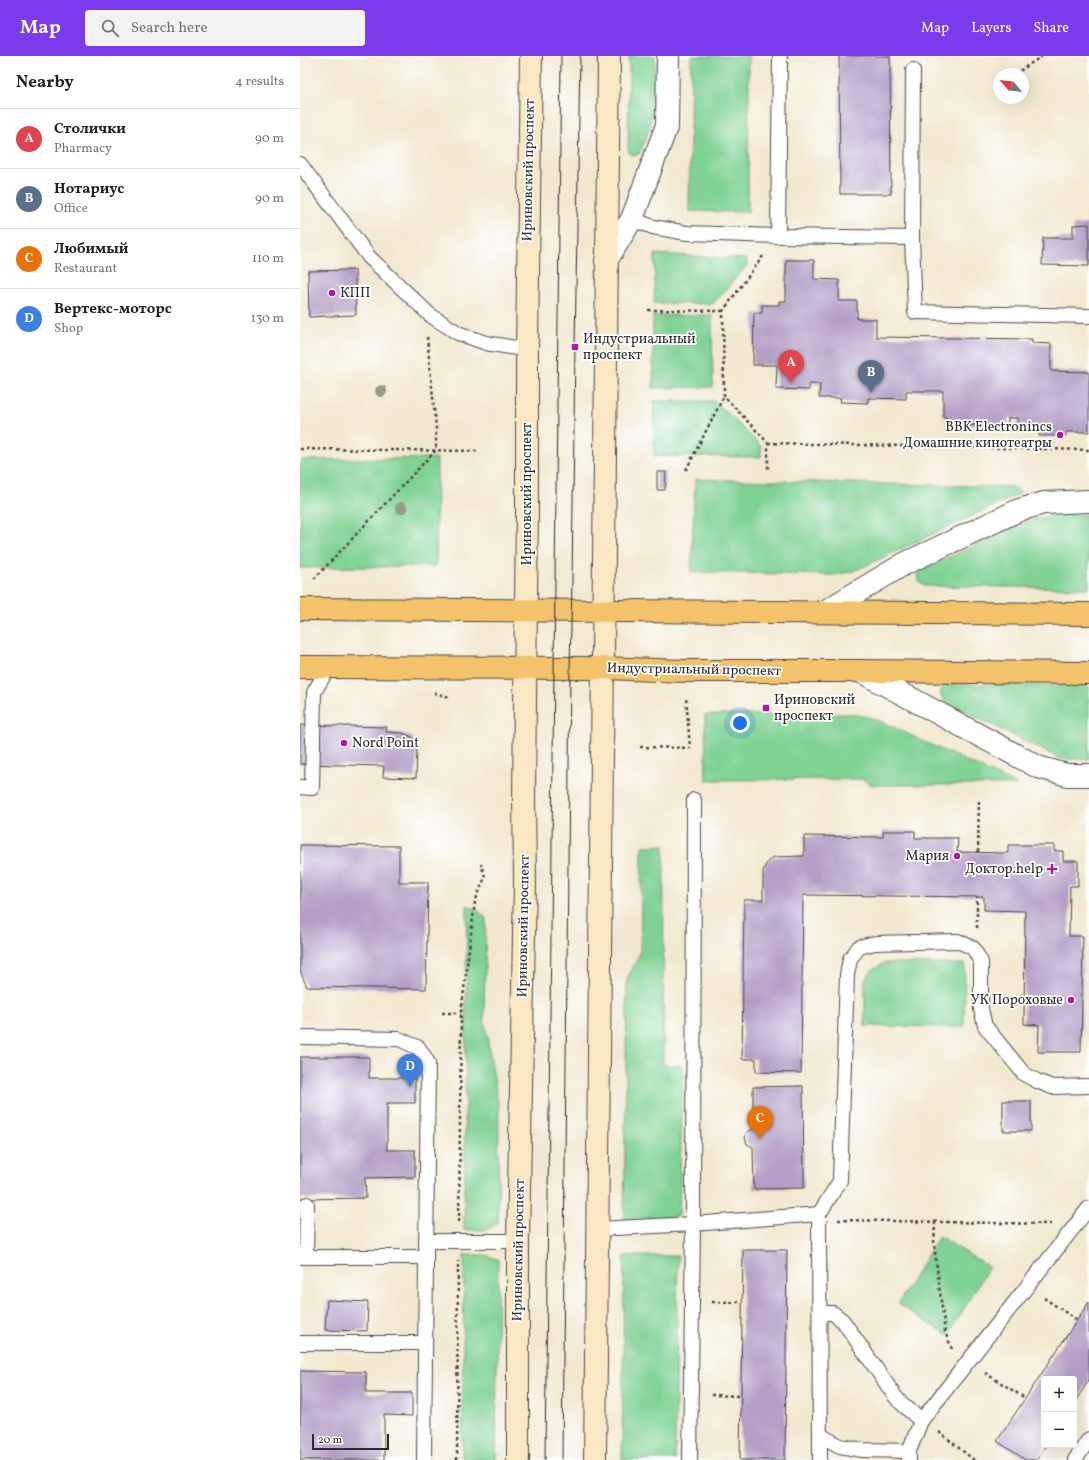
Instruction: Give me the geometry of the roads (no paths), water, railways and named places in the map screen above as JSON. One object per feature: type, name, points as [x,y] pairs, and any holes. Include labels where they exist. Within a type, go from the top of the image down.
[{"type":"main road","name":"Ириновский проспект","points":[[518,1460],[518,1241],[525,884],[524,797],[527,350],[531,56]]},
{"type":"main road","points":[[594,1460],[608,56]]},
{"type":"main road","points":[[300,609],[603,612],[691,610],[1089,614]]},
{"type":"main road","name":"Индустриальный проспект","points":[[300,667],[526,667],[693,671],[1089,673]]},
{"type":"street","points":[[606,261],[632,219],[667,125],[668,56]]},
{"type":"street","points":[[824,612],[904,564],[1019,510],[1044,502],[1089,501]]},
{"type":"street","points":[[860,671],[1038,767],[1067,775],[1089,775]]},
{"type":"lane","points":[[778,236],[780,56]]},
{"type":"lane","points":[[913,70],[912,238],[915,312],[1089,316]]},
{"type":"lane","points":[[300,164],[369,257],[430,315],[458,333],[486,342],[527,350]]},
{"type":"lane","points":[[632,219],[653,227],[687,233],[912,238]]},
{"type":"lane","points":[[300,786],[312,788],[314,692],[329,667]]},
{"type":"lane","points":[[690,1460],[693,1224],[694,800]]},
{"type":"lane","points":[[820,1460],[818,1214],[840,1181],[847,975],[850,959],[859,946],[875,943],[958,941],[973,948],[981,962],[981,1009],[985,1026],[1024,1074],[1037,1082],[1052,1087],[1089,1086]]},
{"type":"lane","points":[[300,1037],[399,1039],[419,1048],[428,1063],[424,1460]]},
{"type":"lane","points":[[307,1204],[303,1257],[426,1257]]},
{"type":"lane","points":[[820,1435],[840,1446],[909,1456],[921,1422],[1028,1288],[1089,1208]]},
{"type":"lane","points":[[597,1229],[693,1224],[818,1214]]},
{"type":"lane","points":[[426,1241],[518,1241]]},
{"type":"lane","points":[[820,1313],[833,1313],[844,1321],[897,1399],[921,1422]]},
{"type":"lane","points":[[300,1343],[425,1343]]},
{"type":"lane","points":[[1075,1460],[1089,1439]]},
{"type":"tram line","points":[[545,1460],[561,56]]},
{"type":"tram line","points":[[562,1460],[570,668],[580,56]]},
{"type":"place","name":"КПП","points":[[332,293]]},
{"type":"place","name":"Индустриальный проспект","points":[[575,347]]},
{"type":"place","name":"Столички","points":[[791,383]]},
{"type":"place","name":"Нотариус","points":[[871,393]]},
{"type":"place","name":"BBK Electronincs Домашние кинотеатры","points":[[1060,435]]},
{"type":"place","name":"Ириновский проспект","points":[[766,708]]},
{"type":"place","name":"Nord Point","points":[[344,743]]},
{"type":"place","name":"Мария","points":[[957,856]]},
{"type":"place","name":"Доктор.help","points":[[1052,869]]},
{"type":"place","name":"УК Пороховые","points":[[1071,1000]]},
{"type":"place","name":"Вертекс-моторс","points":[[410,1087]]},
{"type":"place","name":"Любимый","points":[[760,1139]]}]
